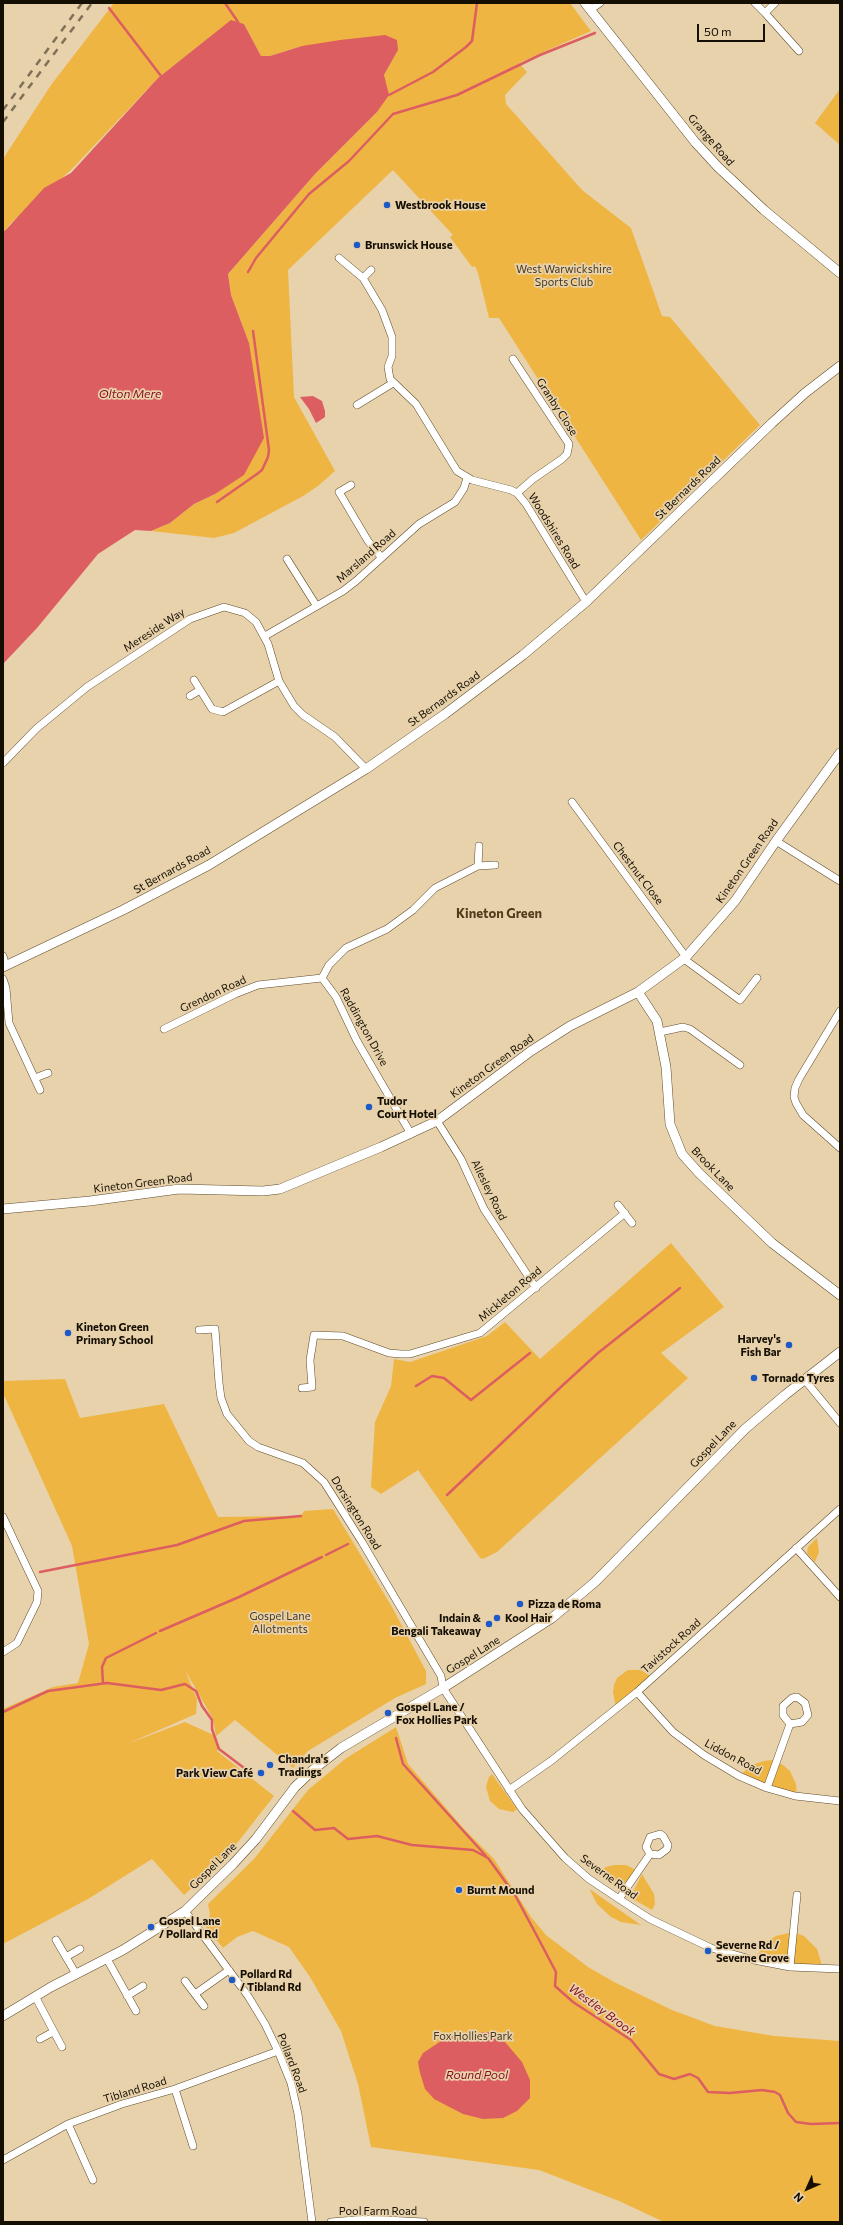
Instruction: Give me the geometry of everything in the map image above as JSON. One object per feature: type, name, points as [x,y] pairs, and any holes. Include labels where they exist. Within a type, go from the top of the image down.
[{"type":"street","points":[[587,7],[600,3]]},
{"type":"street","points":[[756,3],[799,51]]},
{"type":"street","points":[[765,13],[776,3]]},
{"type":"street","name":"Grange Road","points":[[587,7],[695,142],[718,167],[764,210],[840,274]]},
{"type":"street","points":[[339,258],[363,278],[382,310],[392,337],[392,356],[388,375],[393,383],[357,405]]},
{"type":"street","points":[[363,278],[371,270]]},
{"type":"street","name":"Granby Close","points":[[513,359],[569,444],[567,454],[562,459],[533,479],[517,493]]},
{"type":"street","name":"St Bernards Road","points":[[4,967],[123,910],[209,865],[366,769],[523,655],[586,602],[772,424],[806,393],[840,366]]},
{"type":"street","name":"Woodshires Road","points":[[393,383],[416,404],[450,462],[457,471],[467,478],[517,493],[526,504],[586,602]]},
{"type":"street","name":"Marsland Road","points":[[265,636],[316,605],[343,591],[419,524],[455,502],[464,488],[467,478]]},
{"type":"street","points":[[351,485],[339,492],[368,541],[381,557]]},
{"type":"street","points":[[287,559],[316,605]]},
{"type":"street","name":"Mereside Way","points":[[3,763],[36,729],[87,687],[190,619],[224,607],[236,609],[256,622],[265,636],[279,681],[294,706],[303,715],[335,737],[366,769]]},
{"type":"street","points":[[194,680],[212,709],[223,712],[279,681]]},
{"type":"street","points":[[190,696],[200,690]]},
{"type":"street","name":"Kineton Green Road","points":[[3,1209],[90,1201],[179,1189],[263,1191],[280,1189],[310,1178],[411,1134],[437,1121],[531,1051],[564,1030],[638,992],[685,958],[735,901],[776,841],[840,753]]},
{"type":"street","name":"Chestnut Close","points":[[572,802],[685,958],[740,1000],[757,978]]},
{"type":"street","points":[[776,841],[840,881]]},
{"type":"street","points":[[478,866],[479,846]]},
{"type":"street","points":[[322,978],[329,965],[346,948],[387,929],[413,910],[435,888],[478,866],[495,865]]},
{"type":"street","points":[[3,956],[4,967]]},
{"type":"street","name":"Grendon Road","points":[[164,1029],[235,994],[258,985],[322,978]]},
{"type":"street","name":"Raddington Drive","points":[[322,978],[336,997],[357,1041],[411,1134]]},
{"type":"street","points":[[3,979],[6,988],[9,1023],[40,1090]]},
{"type":"street","name":"Brook Lane","points":[[638,992],[657,1021],[660,1032],[666,1067],[670,1124],[682,1154],[693,1168],[772,1243],[840,1295]]},
{"type":"street","points":[[840,1011],[837,1023],[799,1079],[795,1088],[794,1097],[803,1114],[840,1148]]},
{"type":"street","points":[[660,1032],[683,1027],[690,1029],[740,1065]]},
{"type":"street","points":[[35,1078],[48,1072]]},
{"type":"street","name":"Allesley Road","points":[[437,1121],[461,1159],[484,1209],[536,1288]]},
{"type":"street","points":[[618,1205],[632,1223]]},
{"type":"street","name":"Mickleton Road","points":[[302,1388],[312,1387],[310,1360],[314,1335],[343,1336],[389,1353],[410,1354],[480,1333],[625,1213]]},
{"type":"street","name":"Dorsington Road","points":[[199,1330],[215,1329],[221,1398],[227,1414],[249,1441],[258,1447],[303,1463],[324,1482],[362,1542],[441,1676],[443,1688]]},
{"type":"street","name":"Gospel Lane","points":[[3,2016],[35,1996],[107,1959],[185,1911],[256,1839],[296,1787],[314,1768],[347,1744],[443,1688],[469,1670],[530,1634],[595,1582],[745,1429],[804,1379],[840,1352]]},
{"type":"street","points":[[804,1379],[840,1423]]},
{"type":"street","name":"Tavistock Road","points":[[509,1790],[551,1761],[637,1692],[840,1509]]},
{"type":"street","points":[[3,1517],[38,1591],[37,1602],[17,1643],[3,1652]]},
{"type":"street","points":[[796,1548],[840,1597]]},
{"type":"street","name":"Severne Road","points":[[443,1688],[509,1790],[543,1835],[588,1879],[650,1919],[711,1948],[754,1960],[790,1967],[840,1969]]},
{"type":"street","name":"Liddon Road","points":[[637,1692],[673,1732],[691,1746],[739,1776],[768,1788],[795,1796],[840,1801]]},
{"type":"street","points":[[768,1788],[790,1724]]},
{"type":"street","points":[[619,1899],[650,1854]]},
{"type":"street","points":[[790,1967],[797,1895]]},
{"type":"street","name":"Pollard Road","points":[[185,1911],[229,1970],[265,2024],[278,2051],[291,2083],[298,2114],[312,2222]]},
{"type":"street","points":[[56,1940],[76,1974]]},
{"type":"street","points":[[66,1957],[80,1950]]},
{"type":"street","points":[[107,1959],[136,2011]]},
{"type":"street","points":[[195,1994],[229,1970]]},
{"type":"street","points":[[185,1981],[204,2006]]},
{"type":"street","points":[[127,1996],[143,1986]]},
{"type":"street","points":[[35,1996],[62,2047]]},
{"type":"street","points":[[40,2039],[53,2032]]},
{"type":"street","name":"Tibland Road","points":[[3,2160],[68,2124],[122,2104],[175,2089],[278,2051]]},
{"type":"street","points":[[175,2089],[193,2146]]},
{"type":"street","points":[[68,2124],[93,2180]]},
{"type":"street","name":"Pool Farm Road","points":[[331,2222],[366,2220],[424,2222]]},
{"type":"green space","name":"West Warwickshire Sports Club","points":[[114,3],[570,3],[591,31],[519,63],[527,72],[505,95],[506,104],[582,190],[631,228],[662,316],[670,317],[760,425],[641,540],[499,318],[489,318],[475,266],[472,267],[450,237],[453,235],[393,170],[288,270],[294,397],[335,471],[318,486],[303,496],[234,533],[214,538],[151,531],[170,523],[194,504],[215,494],[249,343],[231,295],[228,274],[315,174],[377,112],[384,75],[398,50],[302,46],[270,56],[261,56],[244,24],[231,21],[158,78],[71,170],[11,223],[3,233],[3,159],[51,85]]},
{"type":"green space","points":[[840,89],[840,145],[815,123]]},
{"type":"green space","points":[[671,1243],[724,1307],[661,1353],[688,1378],[497,1552],[483,1559],[480,1558],[418,1470],[381,1494],[371,1487],[375,1422],[391,1386],[394,1359],[410,1362],[487,1336],[505,1322],[540,1359]]},
{"type":"green space","name":"Gospel Lane Allotments","points":[[65,1379],[80,1418],[164,1404],[218,1517],[301,1516],[304,1511],[333,1509],[392,1607],[426,1671],[426,1684],[395,1698],[308,1751],[293,1768],[235,1720],[216,1736],[219,1747],[217,1751],[274,1796],[227,1856],[184,1895],[152,1859],[88,1899],[3,1944],[3,1709],[53,1687],[78,1683],[89,1644],[72,1546],[3,1393],[3,1381]],"holes":[[[185,1670],[213,1719],[216,1736],[185,1722],[127,1744],[196,1714],[197,1699]]]},
{"type":"green space","points":[[817,1538],[819,1552],[815,1562],[807,1553],[808,1547]]},
{"type":"green space","points":[[628,1670],[641,1670],[653,1678],[616,1709],[613,1692],[614,1685],[617,1678]]},
{"type":"green space","name":"Fox Hollies Park","points":[[396,1727],[408,1764],[465,1830],[494,1859],[531,1917],[546,1935],[588,1967],[614,1982],[672,2010],[715,2026],[774,2036],[840,2041],[840,2222],[664,2222],[619,2201],[539,2170],[371,2147],[358,2084],[341,2031],[310,1977],[289,1947],[253,1931],[237,1937],[223,1948],[206,1927],[210,1914],[208,1904],[254,1859],[308,1790],[345,1759]]},
{"type":"green space","points":[[772,1760],[783,1765],[790,1771],[796,1784],[797,1796],[739,1776],[752,1765]]},
{"type":"green space","points":[[492,1774],[517,1809],[513,1812],[499,1809],[490,1801],[486,1787],[489,1777]]},
{"type":"green space","points":[[626,1865],[636,1870],[622,1886],[617,1888],[597,1873],[606,1867]]},
{"type":"green space","points":[[642,1874],[654,1894],[655,1904],[652,1910],[633,1899],[631,1896]]},
{"type":"green space","points":[[590,1890],[641,1925],[621,1922],[611,1917],[597,1904]]},
{"type":"green space","points":[[793,1932],[804,1936],[817,1949],[822,1965],[790,1964],[756,1957],[767,1941],[776,1936]]},
{"type":"water","name":"Olton Mere","points":[[231,20],[244,24],[261,56],[270,56],[302,46],[340,40],[385,35],[397,40],[398,50],[384,75],[389,95],[377,112],[315,174],[228,274],[231,295],[249,343],[264,438],[244,475],[215,494],[194,504],[170,523],[151,531],[135,530],[98,554],[37,628],[3,664],[3,233],[44,188],[71,173],[158,78]]},
{"type":"water","points":[[313,396],[322,401],[325,411],[325,417],[316,423],[309,409],[300,397]]},
{"type":"water","name":"Round Pool","points":[[490,2032],[505,2042],[522,2062],[530,2080],[530,2098],[517,2111],[503,2118],[483,2119],[463,2114],[434,2099],[425,2089],[420,2073],[418,2062],[423,2053],[444,2039],[459,2034]]},
{"type":"waterway","points":[[225,3],[238,22]]},
{"type":"waterway","points":[[389,95],[433,72],[472,41],[477,3]]},
{"type":"waterway","points":[[109,8],[161,76]]},
{"type":"waterway","points":[[248,272],[256,258],[309,194],[349,161],[393,114],[457,95],[540,55],[595,33]]},
{"type":"waterway","points":[[217,502],[262,470],[268,457],[269,450],[253,331]]},
{"type":"waterway","points":[[447,1495],[598,1353],[680,1288]]},
{"type":"waterway","points":[[416,1386],[432,1376],[444,1378],[471,1400],[530,1353]]},
{"type":"waterway","points":[[40,1572],[177,1545],[244,1521],[301,1516]]},
{"type":"waterway","points":[[326,1555],[348,1544]]},
{"type":"waterway","points":[[160,1631],[239,1597],[322,1557]]},
{"type":"waterway","points":[[103,1683],[102,1667],[106,1658],[156,1633]]},
{"type":"waterway","name":"Westley Brook","points":[[3,1712],[48,1691],[107,1683],[161,1690],[185,1684],[196,1691],[202,1706],[212,1720],[212,1729],[219,1749],[252,1774]]},
{"type":"waterway","points":[[396,1738],[403,1764],[486,1856]]},
{"type":"waterway","name":"Westley Brook","points":[[293,1811],[315,1830],[334,1828],[348,1839],[377,1836],[412,1845],[473,1850],[488,1858],[515,1895],[556,1972],[555,1986],[573,2002],[631,2040],[659,2074],[674,2079],[690,2074],[698,2078],[708,2092],[730,2093],[762,2090],[775,2092],[780,2095],[788,2113],[796,2122],[811,2124],[840,2123]]},
{"type":"railway","points":[[3,110],[82,3]]},
{"type":"railway","points":[[3,122],[92,3]]},
{"type":"place","name":"Westbrook House","points":[[387,205]]},
{"type":"place","name":"Brunswick House","points":[[357,245]]},
{"type":"place","name":"Tudor Court Hotel","points":[[369,1107]]},
{"type":"place","name":"Kineton Green Primary School","points":[[68,1333]]},
{"type":"place","name":"Harvey's Fish Bar","points":[[789,1345]]},
{"type":"place","name":"Tornado Tyres","points":[[754,1378]]},
{"type":"place","name":"Pizza de Roma","points":[[520,1604]]},
{"type":"place","name":"Kool Hair","points":[[497,1618]]},
{"type":"place","name":"Indain & Bengali Takeaway","points":[[489,1624]]},
{"type":"place","name":"Gospel Lane / Fox Hollies Park","points":[[388,1713]]},
{"type":"place","name":"Chandra's Tradings","points":[[270,1765]]},
{"type":"place","name":"Park View Café","points":[[261,1773]]},
{"type":"place","name":"Burnt Mound","points":[[459,1890]]},
{"type":"place","name":"Gospel Lane / Pollard Rd","points":[[151,1927]]},
{"type":"place","name":"Severne Rd / Severne Grove","points":[[708,1951]]},
{"type":"place","name":"Pollard Rd / Tibland Rd","points":[[232,1980]]},
{"type":"district","name":"Kineton Green","points":[[499,914]]}]
